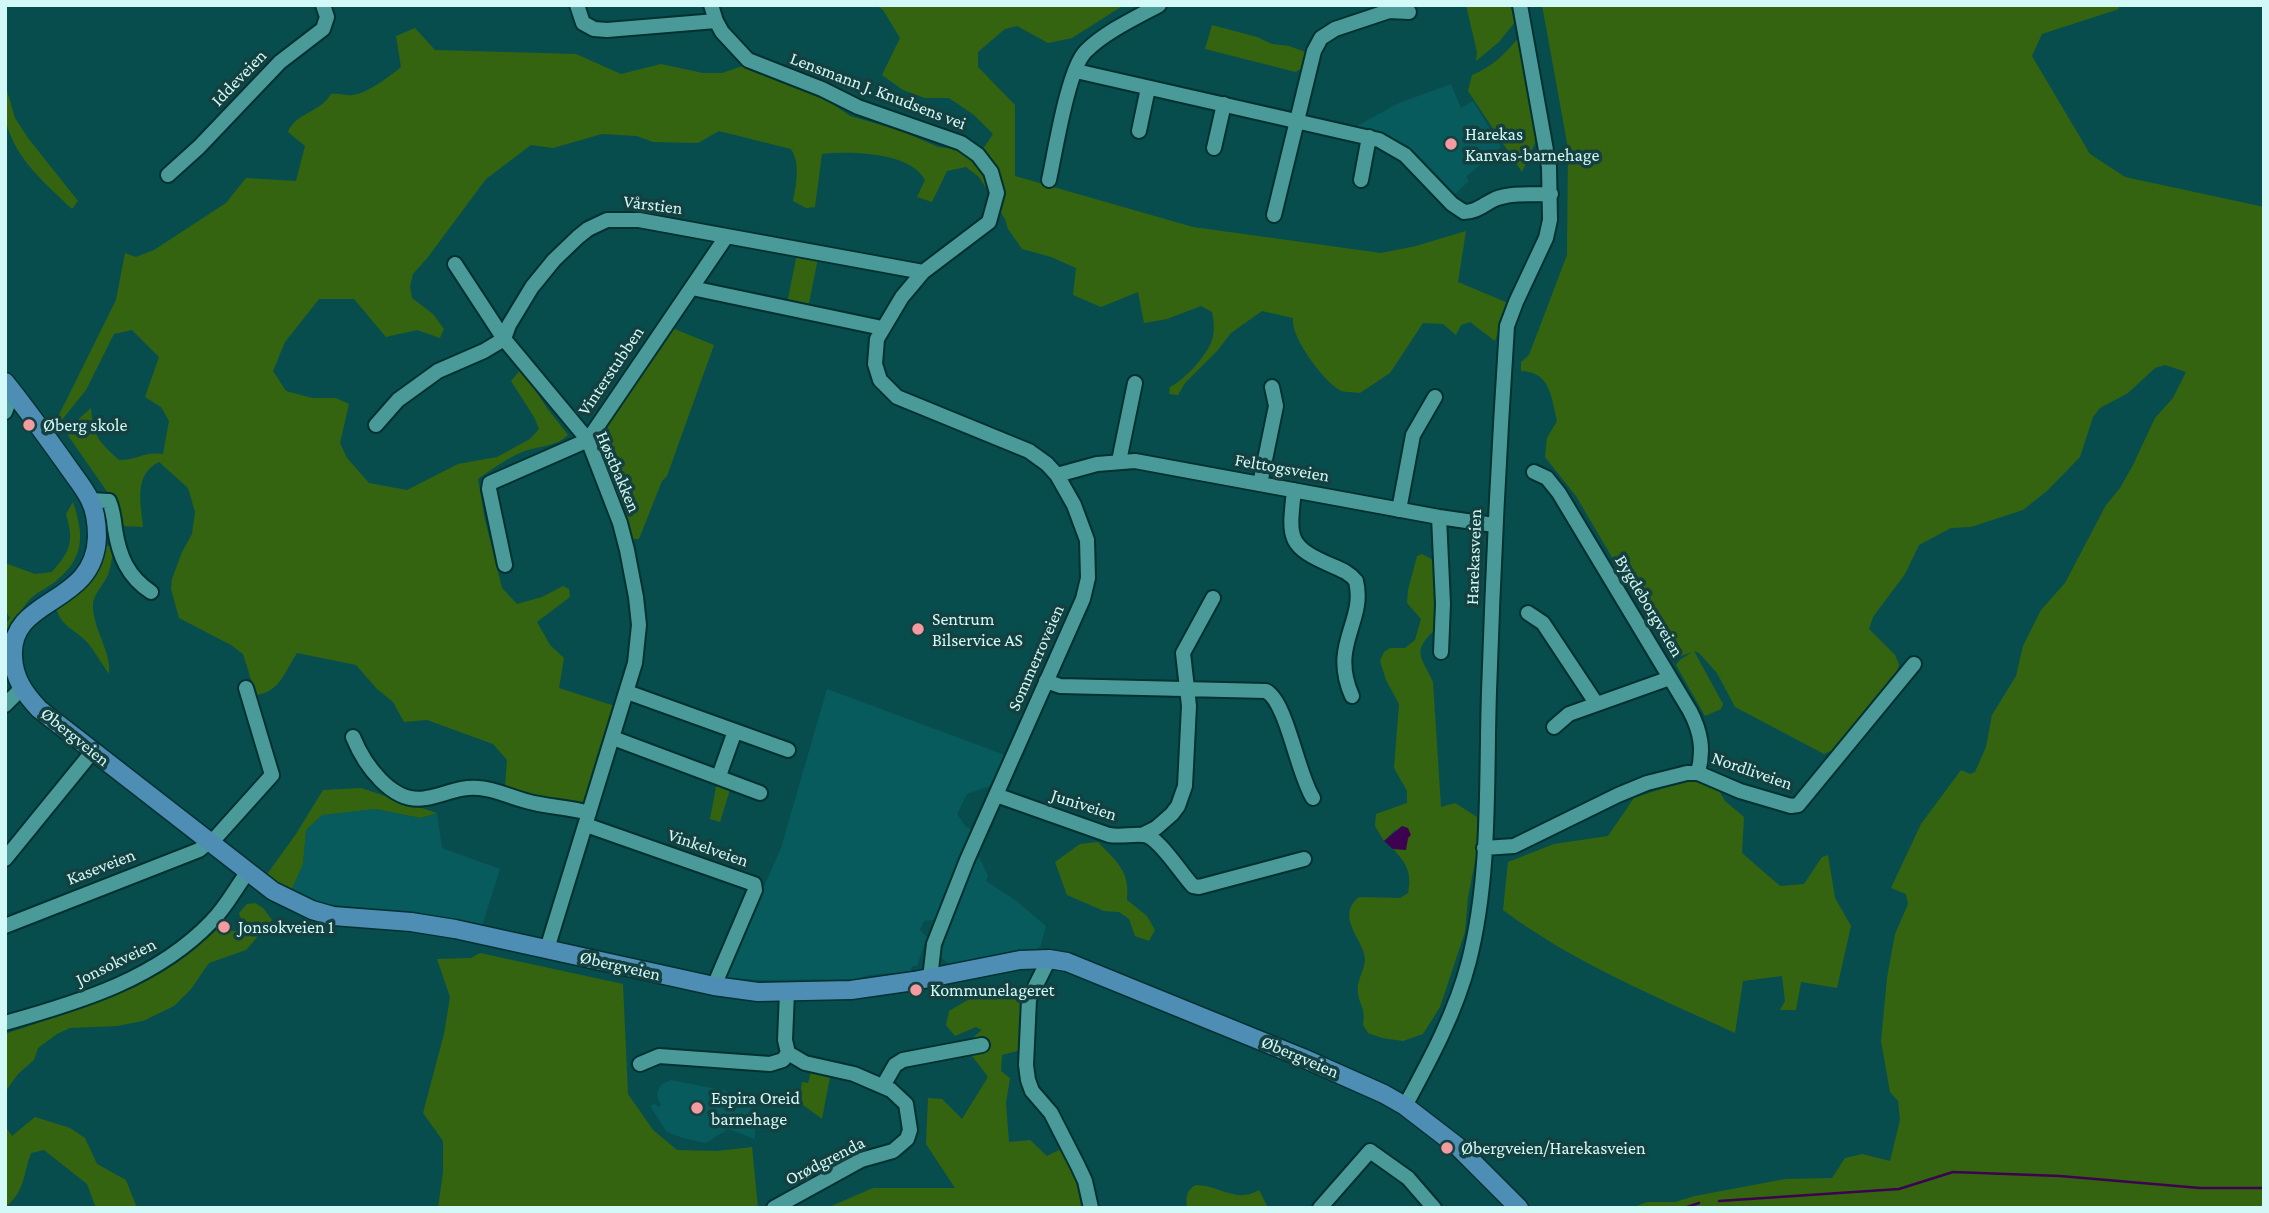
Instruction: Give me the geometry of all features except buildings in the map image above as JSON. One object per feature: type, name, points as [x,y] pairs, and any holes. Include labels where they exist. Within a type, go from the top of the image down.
[{"type":"main road","name":"Øbergveien","points":[[9,387],[90,500],[97,536],[94,554],[86,572],[68,592],[33,613],[17,631],[12,647],[13,661],[22,688],[39,709],[252,877],[293,902],[333,916],[438,926],[714,986],[758,992],[850,990],[1020,960],[1049,959],[1088,969],[1361,1083],[1405,1106],[1457,1146],[1517,1207]]},
{"type":"street","name":"Iddeveien","points":[[168,176],[272,70],[323,29],[327,17],[323,5]]},
{"type":"street","points":[[577,5],[583,23],[594,29],[716,21]]},
{"type":"street","name":"Lensmann J. Knudsens vei","points":[[711,5],[716,21],[731,44],[748,60],[858,107],[961,143],[978,155],[991,172],[997,193],[989,222],[982,229]]},
{"type":"street","points":[[1049,180],[1063,114],[1079,59],[1086,51],[1159,5]]},
{"type":"street","name":"Harekasveien","points":[[1405,1106],[1442,1035],[1469,961],[1477,919],[1484,848],[1494,525],[1507,326],[1546,238],[1550,220],[1549,167],[1520,5]]},
{"type":"street","points":[[1274,215],[1314,51],[1321,38],[1335,29],[1389,10],[1409,12]]},
{"type":"street","points":[[1076,71],[1379,140],[1405,155],[1452,204],[1464,212],[1476,211],[1494,199],[1505,196],[1551,194]]},
{"type":"street","points":[[1139,131],[1148,88]]},
{"type":"street","points":[[1214,148],[1224,104]]},
{"type":"street","points":[[1361,180],[1369,138]]},
{"type":"street","name":"Vårstien","points":[[504,339],[520,305],[554,260],[572,242],[600,223],[627,218],[923,272]]},
{"type":"street","name":"Sommerroveien","points":[[930,978],[934,944],[967,860],[1083,599],[1088,578],[1087,540],[1074,505],[1057,475],[1039,457],[889,391],[880,380],[874,364],[877,339],[902,297],[923,272],[982,229]]},
{"type":"street","name":"Vinterstubben","points":[[505,565],[490,483],[588,440],[726,237]]},
{"type":"street","name":"Høstbakken","points":[[455,264],[504,339],[588,440],[620,523],[636,597],[638,644],[627,692],[547,949]]},
{"type":"street","points":[[692,288],[882,328]]},
{"type":"street","points":[[376,425],[398,401],[438,370],[484,351],[504,339]]},
{"type":"street","points":[[1119,461],[1135,383]]},
{"type":"street","name":"Øbergveien","points":[[5,412],[9,387]]},
{"type":"street","points":[[1260,484],[1276,406],[1272,387]]},
{"type":"street","points":[[1399,510],[1413,435],[1435,397]]},
{"type":"street","name":"Felttogsveien","points":[[1057,475],[1119,461],[1146,462],[1399,510],[1494,525]]},
{"type":"street","name":"Bygdeborgveien","points":[[1534,472],[1547,478],[1559,493],[1698,727],[1702,758],[1698,773]]},
{"type":"street","points":[[1294,489],[1291,523],[1294,542],[1305,553],[1346,572],[1356,581],[1357,606],[1343,660],[1346,682],[1352,696]]},
{"type":"street","name":"Øbergveien","points":[[90,500],[109,501],[113,510],[118,546],[127,569],[141,586],[150,592]]},
{"type":"street","points":[[1439,517],[1443,604],[1441,652]]},
{"type":"street","points":[[1144,834],[1172,814],[1185,786],[1188,688],[1183,653],[1213,598]]},
{"type":"street","points":[[1528,613],[1543,623],[1596,703]]},
{"type":"street","name":"Nordliveien","points":[[1484,848],[1514,846],[1628,791],[1665,778],[1698,773],[1740,791],[1791,806],[1798,805],[1914,664]]},
{"type":"street","points":[[1554,727],[1569,714],[1670,678]]},
{"type":"street","points":[[1046,681],[1060,686],[1252,690],[1273,694],[1302,776],[1313,797]]},
{"type":"street","points":[[5,705],[22,688]]},
{"type":"street","points":[[209,843],[272,775],[246,688]]},
{"type":"street","points":[[627,692],[788,750]]},
{"type":"street","points":[[719,776],[735,731]]},
{"type":"street","points":[[353,737],[361,757],[379,779],[398,793],[424,799],[458,788],[478,788],[588,819]]},
{"type":"street","points":[[613,738],[760,793]]},
{"type":"street","points":[[5,859],[93,751]]},
{"type":"street","name":"Juniveien","points":[[996,795],[1109,835],[1120,837],[1144,834]]},
{"type":"street","name":"Vinkelveien","points":[[588,819],[754,884],[755,890],[714,986]]},
{"type":"street","points":[[1144,834],[1155,841],[1193,886],[1199,887],[1304,859]]},
{"type":"street","name":"Kaseveien","points":[[5,926],[199,850],[209,843]]},
{"type":"street","name":"Jonsokveien","points":[[5,1023],[93,996],[147,971],[198,935],[252,877]]},
{"type":"street","points":[[1049,959],[1029,999],[1026,1065],[1028,1080],[1032,1091],[1051,1113],[1078,1166],[1085,1181],[1091,1208]]},
{"type":"street","points":[[640,1064],[659,1056],[770,1064],[783,1060],[788,1053],[787,992]]},
{"type":"street","points":[[883,1086],[895,1065],[903,1060],[982,1045]]},
{"type":"street","name":"Orødgrenda","points":[[774,1208],[861,1160],[893,1151],[907,1139],[910,1130],[909,1112],[899,1096],[855,1074],[805,1063],[788,1053]]},
{"type":"street","points":[[1322,1207],[1370,1151],[1408,1178],[1434,1208]]},
{"type":"shaded area","points":[[1451,84],[1461,108],[1473,101],[1501,147],[1466,177],[1469,181],[1452,197],[1388,138],[1355,127],[1399,103]]},
{"type":"shaded area","points":[[827,689],[1005,755],[990,786],[967,794],[957,814],[966,827],[971,829],[935,920],[924,921],[920,930],[927,937],[917,966],[912,966],[910,976],[892,973],[856,979],[760,980],[724,977],[781,848]]},
{"type":"shaded area","points":[[375,809],[421,818],[437,813],[442,848],[500,869],[481,929],[419,918],[420,912],[319,903],[290,893],[303,864],[306,830],[322,815]]},
{"type":"shaded area","points":[[1402,826],[1408,828],[1411,835],[1406,850],[1393,849],[1384,841]]},
{"type":"shaded area","points":[[975,855],[978,855],[988,876],[986,881],[1015,900],[1046,926],[1041,945],[1036,951],[952,966],[941,958],[940,946]]},
{"type":"shaded area","points":[[671,1080],[727,1091],[727,1102],[751,1102],[755,1139],[728,1129],[706,1143],[667,1132],[650,1106],[655,1103],[658,1107],[661,1105],[657,1097],[658,1090],[662,1084]]},
{"type":"green space","points":[[876,5],[1124,5],[1072,38],[1048,43],[1017,26],[1005,29],[978,52],[978,67],[1015,105],[1015,176],[1193,227],[1381,253],[1466,231],[1458,282],[1508,303],[1495,341],[1470,322],[1461,325],[1456,335],[1443,324],[1423,323],[1390,373],[1360,393],[1346,392],[1331,384],[1308,356],[1293,326],[1293,318],[1262,311],[1231,333],[1185,383],[1178,395],[1169,394],[1170,387],[1194,367],[1209,346],[1214,330],[1212,312],[1201,306],[1167,319],[1144,323],[1138,292],[1101,307],[1073,295],[1076,268],[1022,249],[979,177],[966,167],[947,171],[932,202],[917,197],[925,180],[907,164],[879,155],[822,154],[815,207],[806,208],[793,201],[797,168],[791,149],[719,131],[698,143],[653,142],[637,136],[602,134],[553,148],[531,145],[486,179],[413,274],[410,286],[412,298],[433,314],[444,329],[440,338],[417,330],[386,337],[354,299],[319,299],[285,342],[273,371],[286,391],[312,398],[336,398],[349,404],[340,443],[347,458],[369,483],[407,490],[458,464],[497,457],[530,439],[539,429],[511,381],[521,369],[568,435],[552,444],[516,455],[478,479],[502,588],[517,604],[542,597],[563,586],[569,589],[570,597],[537,622],[550,645],[564,658],[559,688],[618,707],[586,806],[545,799],[505,786],[507,760],[493,744],[427,720],[404,722],[393,702],[377,689],[356,665],[297,653],[276,685],[271,690],[256,695],[243,654],[179,618],[171,589],[182,552],[192,534],[195,512],[188,488],[159,462],[145,474],[140,490],[143,527],[120,526],[119,509],[65,431],[91,408],[98,437],[119,460],[163,454],[169,421],[161,407],[145,397],[159,357],[132,330],[114,334],[86,390],[57,426],[53,427],[116,300],[125,253],[136,257],[154,250],[226,203],[246,178],[296,181],[305,146],[288,132],[292,125],[321,105],[331,94],[358,94],[378,84],[401,67],[396,36],[415,28],[435,50],[576,54],[621,74],[661,64],[703,73],[722,73],[743,66],[824,98],[850,116],[902,131],[938,147],[981,152],[993,134],[974,115],[949,98],[925,98],[903,90],[882,75],[900,38],[883,10]]},
{"type":"green space","points":[[1466,5],[1510,5],[1515,22],[1499,42],[1476,61],[1477,52]]},
{"type":"green space","points":[[1542,5],[2119,5],[2119,9],[2042,34],[2032,56],[2090,154],[2125,177],[2264,207],[2264,1208],[1631,1208],[1647,1202],[1675,1202],[1785,1179],[1832,1178],[1845,1158],[1862,1154],[1890,1161],[1900,1120],[1898,1101],[1890,1092],[1881,1041],[1887,978],[1895,934],[1908,904],[1906,894],[1891,888],[1921,824],[1961,770],[1970,774],[1975,772],[1986,747],[1992,715],[2016,676],[2023,646],[2041,610],[2065,583],[2106,505],[2133,465],[2155,418],[2173,398],[2186,372],[2165,365],[2155,368],[2128,393],[2100,408],[2093,417],[2080,457],[2047,491],[2023,510],[1971,527],[1951,528],[1919,545],[1905,574],[1873,617],[1869,629],[1895,655],[1899,665],[1894,680],[1833,750],[1824,754],[1735,707],[1717,673],[1694,651],[1723,704],[1721,709],[1705,716],[1676,665],[1692,652],[1673,659],[1640,604],[1634,574],[1613,559],[1576,496],[1545,457],[1547,438],[1557,421],[1551,395],[1544,381],[1538,376],[1521,371],[1521,362],[1529,355],[1567,255],[1568,148]]},
{"type":"green space","points":[[1212,25],[1308,53],[1303,71],[1296,72],[1205,49]]},
{"type":"green space","points":[[1519,37],[1536,141],[1522,172],[1468,91],[1472,75],[1498,59]]},
{"type":"green space","points":[[5,84],[15,118],[78,201],[72,209],[42,180],[17,148],[5,118]]},
{"type":"green space","points":[[797,254],[818,258],[808,308],[787,303]]},
{"type":"green space","points":[[672,328],[714,345],[667,476],[662,481],[639,539],[631,539],[597,448],[596,436]]},
{"type":"green space","points":[[73,502],[80,535],[77,554],[66,572],[29,600],[21,610],[5,643],[5,625],[10,618],[5,610],[5,563],[35,574],[52,572],[69,545],[70,532],[66,514]]},
{"type":"green space","points":[[105,545],[114,548],[111,565],[93,604],[108,657],[109,674],[86,641],[61,619],[56,608],[88,582]]},
{"type":"green space","points":[[1422,554],[1433,560],[1436,629],[1423,643],[1421,655],[1433,682],[1441,807],[1455,803],[1477,817],[1477,852],[1468,897],[1465,932],[1440,1007],[1423,1034],[1403,1041],[1368,1033],[1363,1025],[1364,1014],[1358,988],[1365,959],[1349,913],[1359,897],[1400,898],[1408,893],[1407,869],[1393,849],[1396,829],[1384,841],[1375,826],[1376,814],[1407,803],[1407,791],[1394,768],[1399,704],[1386,680],[1380,661],[1384,652],[1390,648],[1405,648],[1415,640],[1421,619],[1407,603],[1408,590],[1417,556]]},
{"type":"green space","points":[[1688,780],[1717,787],[1725,801],[1744,817],[1742,853],[1780,886],[1804,884],[1822,857],[1828,855],[1835,898],[1851,926],[1837,988],[1801,982],[1796,1010],[1780,1010],[1785,1001],[1782,976],[1743,981],[1735,1033],[1587,962],[1503,910],[1508,862],[1554,844],[1608,836],[1634,798]]},
{"type":"green space","points":[[717,782],[732,783],[720,822],[710,819]]},
{"type":"green space","points":[[361,788],[437,813],[421,818],[375,809],[322,815],[306,830],[303,864],[290,893],[265,877],[323,790]]},
{"type":"green space","points":[[1098,842],[1124,874],[1127,900],[1147,916],[1155,930],[1149,941],[1135,936],[1129,919],[1119,912],[1104,911],[1067,895],[1055,862],[1080,844]]},
{"type":"green space","points":[[255,903],[263,908],[272,920],[246,950],[209,963],[191,989],[174,1006],[143,1021],[117,1026],[70,1028],[57,1034],[38,1048],[34,1060],[18,1074],[5,1092],[5,1034],[85,1007],[130,987],[175,964],[224,924],[232,931],[238,931],[243,924],[239,913],[247,904]]},
{"type":"green space","points":[[480,953],[623,984],[628,1094],[653,1130],[677,1150],[717,1151],[752,1147],[758,1208],[438,1208],[443,1172],[443,1141],[423,1113],[444,1034],[450,997],[437,959],[471,958]]},
{"type":"green space","points":[[1027,988],[1023,999],[1021,1050],[1002,1055],[1001,1071],[1010,1078],[1006,1103],[1009,1142],[1030,1140],[1047,1156],[1061,1149],[1078,1178],[1081,1208],[827,1208],[873,1188],[955,1188],[926,1144],[928,1098],[942,1099],[962,1119],[988,1077],[964,1045],[982,1030],[976,1027],[955,1036],[946,1025],[949,1011],[978,994]]},
{"type":"green space","points":[[811,1072],[830,1077],[822,1119],[799,1102],[802,1082],[808,1083]]},
{"type":"green space","points":[[35,1117],[70,1128],[85,1138],[97,1164],[126,1180],[137,1208],[96,1208],[87,1184],[44,1150],[31,1153],[20,1189],[5,1208],[5,1126],[12,1136]]},
{"type":"green space","points":[[1196,1185],[1235,1195],[1251,1194],[1259,1190],[1268,1208],[1187,1208],[1187,1194]]},
{"type":"waterway","points":[[1719,1201],[1899,1189],[1953,1172],[2060,1176],[2200,1188],[2264,1188]]},
{"type":"waterway","points":[[1684,1208],[1699,1203]]},
{"type":"place","name":"Harekas Kanvas-barnehage","points":[[1451,144]]},
{"type":"place","name":"Øberg skole","points":[[29,425]]},
{"type":"place","name":"Sentrum Bilservice AS","points":[[918,629]]},
{"type":"place","name":"Jonsokveien 1","points":[[224,927]]},
{"type":"place","name":"Kommunelageret","points":[[916,990]]},
{"type":"place","name":"Espira Oreid barnehage","points":[[697,1108]]},
{"type":"place","name":"Øbergveien/Harekasveien","points":[[1447,1148]]}]
